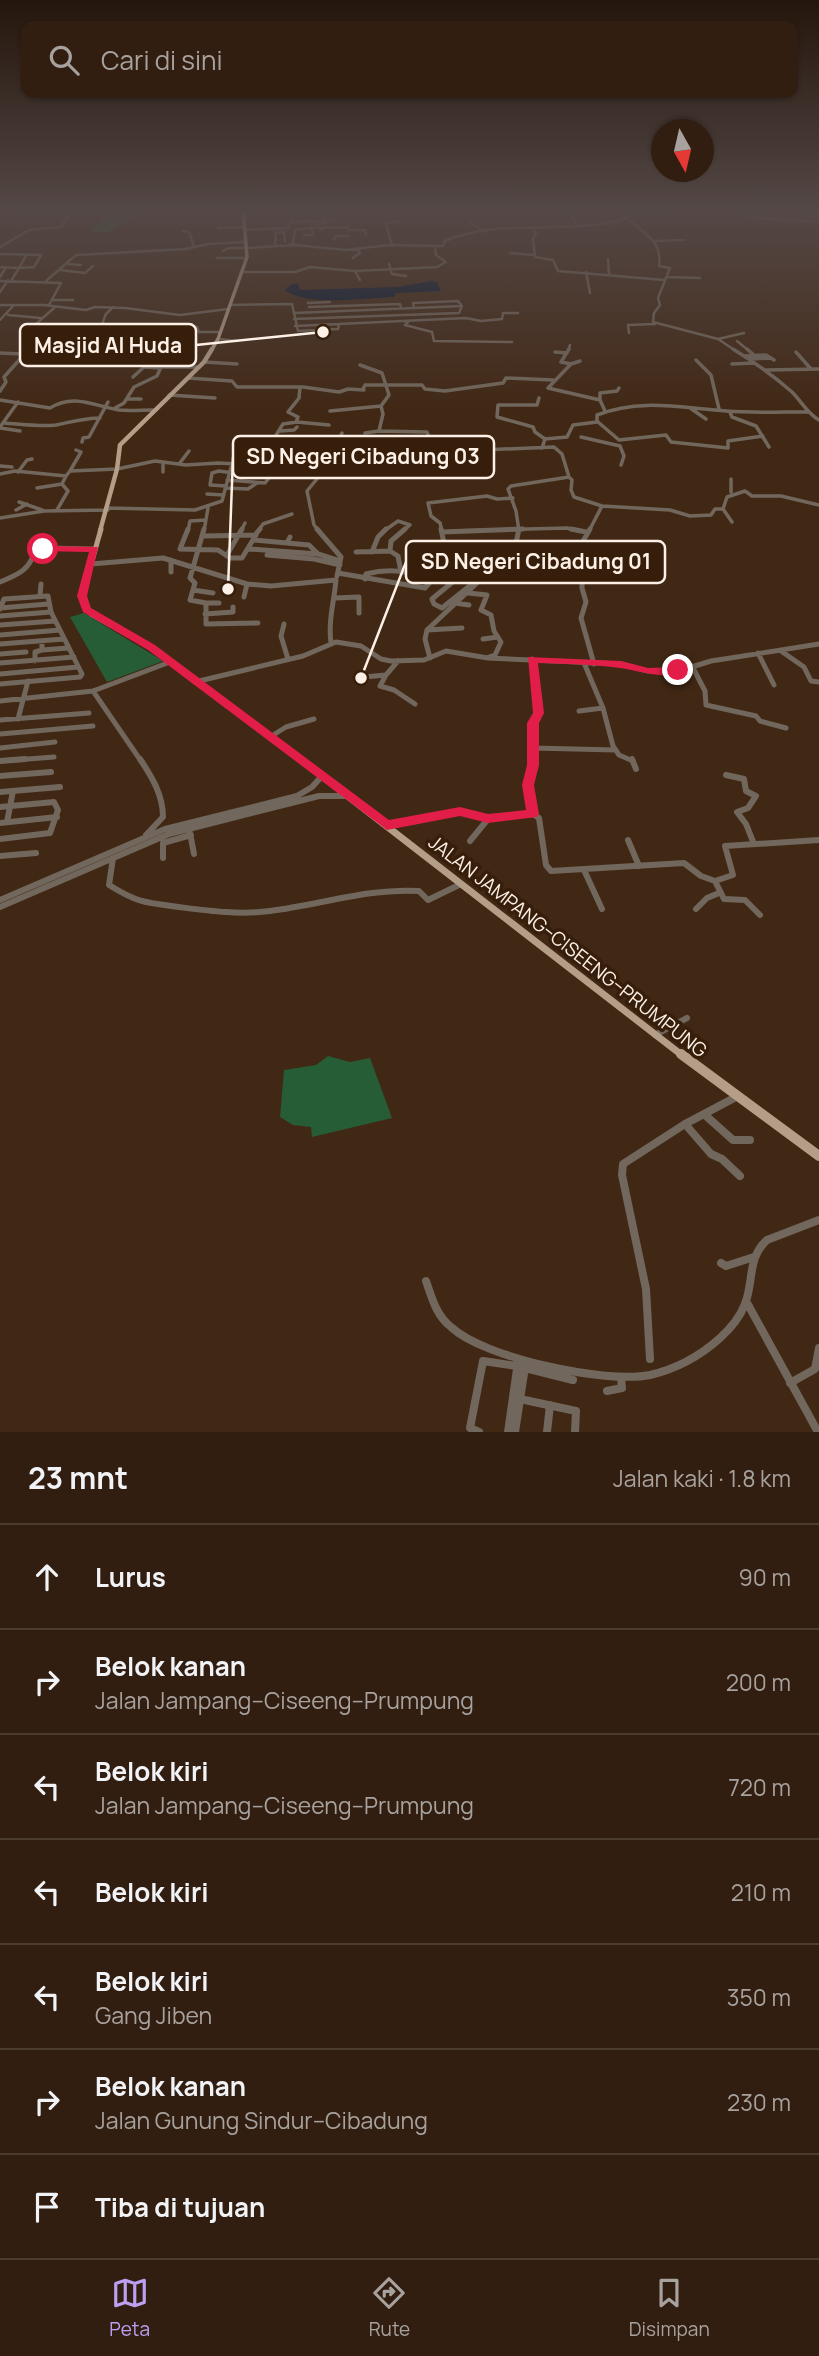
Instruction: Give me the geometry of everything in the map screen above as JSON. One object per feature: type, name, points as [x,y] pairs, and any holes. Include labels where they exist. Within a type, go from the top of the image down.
[{"type":"main road","name":"JALAN JAMPANG–CISEENG–PRUMPUNG","points":[[241,276],[218,339],[204,362],[120,445],[117,470],[82,596],[87,610],[128,633],[170,662],[387,825],[655,1035],[819,1156]]},
{"type":"street","points":[[46,281],[53,276]]},
{"type":"street","points":[[358,276],[360,280]]},
{"type":"street","points":[[396,276],[406,276]]},
{"type":"street","points":[[586,276],[590,293]]},
{"type":"street","points":[[635,276],[700,278]]},
{"type":"street","points":[[655,324],[653,315],[660,305],[658,298],[666,278]]},
{"type":"street","points":[[0,293],[4,281],[46,281],[61,284],[49,305]]},
{"type":"street","points":[[53,300],[73,300]]},
{"type":"street","points":[[294,313],[308,306],[330,302]]},
{"type":"street","points":[[0,305],[49,305],[54,308],[87,310],[94,307],[113,307],[168,314],[291,304],[296,330],[300,331],[337,329],[339,324],[466,318],[497,320],[502,319],[503,313],[518,313]]},
{"type":"street","points":[[352,308],[400,304],[401,308]]},
{"type":"street","points":[[0,320],[8,315],[14,305]]},
{"type":"street","points":[[294,319],[459,313],[462,306],[386,309],[308,306]]},
{"type":"street","points":[[93,347],[106,314],[113,307]]},
{"type":"street","points":[[0,391],[6,382],[4,377],[19,363],[16,360],[30,348],[29,343],[41,318],[54,308]]},
{"type":"street","points":[[407,308],[410,321],[406,326],[432,331],[434,341],[488,339],[512,342]]},
{"type":"street","points":[[386,309],[388,316]]},
{"type":"street","points":[[201,313],[203,322]]},
{"type":"street","points":[[163,321],[168,314]]},
{"type":"street","points":[[8,315],[41,318]]},
{"type":"street","points":[[355,317],[356,324]]},
{"type":"street","points":[[629,333],[628,325],[655,324],[718,339],[766,370],[819,420]]},
{"type":"street","points":[[189,326],[197,327],[199,332],[220,332]]},
{"type":"street","points":[[718,339],[744,333]]},
{"type":"street","points":[[218,339],[238,341]]},
{"type":"street","points":[[737,341],[754,355]]},
{"type":"street","points":[[570,345],[561,362],[571,364],[580,361]]},
{"type":"street","points":[[555,352],[567,354]]},
{"type":"street","points":[[796,352],[811,369]]},
{"type":"street","points":[[0,353],[22,354]]},
{"type":"street","points":[[744,356],[766,355],[772,359],[749,359]]},
{"type":"street","points":[[696,360],[711,375],[719,409]]},
{"type":"street","points":[[204,362],[237,364]]},
{"type":"street","points":[[732,364],[754,363]]},
{"type":"street","points":[[571,364],[566,372],[553,380],[549,388],[600,400]]},
{"type":"street","points":[[360,365],[382,373],[385,383],[388,394],[381,406],[383,414],[379,431]]},
{"type":"street","points":[[133,377],[145,367],[198,367]]},
{"type":"street","points":[[115,408],[127,399],[134,387],[157,376],[160,368]]},
{"type":"street","points":[[766,370],[819,369]]},
{"type":"street","points":[[188,378],[230,380],[238,387],[300,387],[339,392],[364,391],[365,385],[385,383],[422,384],[430,390],[451,391],[503,383],[506,378],[553,380]]},
{"type":"street","points":[[297,425],[298,417],[288,412],[299,397],[300,387]]},
{"type":"street","points":[[605,411],[600,393],[617,391],[619,388]]},
{"type":"street","points":[[169,395],[215,398]]},
{"type":"street","points":[[539,398],[537,405],[498,405],[497,417],[533,427],[535,432],[545,439],[584,437],[620,446],[624,456],[621,465]]},
{"type":"street","points":[[127,399],[141,399]]},
{"type":"street","points":[[0,400],[50,408],[63,400],[106,403],[115,408],[153,410]]},
{"type":"street","points":[[1,426],[18,402]]},
{"type":"street","points":[[82,442],[83,438],[89,437],[106,403]]},
{"type":"street","points":[[330,411],[381,406]]},
{"type":"street","points":[[763,436],[728,440],[728,448],[704,449],[694,444],[671,442],[666,435],[619,440],[598,422],[597,416],[605,411],[650,406],[808,412]]},
{"type":"street","points":[[688,407],[706,419]]},
{"type":"street","points":[[730,411],[732,417],[751,421],[763,432],[769,447]]},
{"type":"street","points":[[1,426],[56,425],[64,422],[77,423],[86,418],[100,418]]},
{"type":"street","points":[[567,437],[573,425],[598,422]]},
{"type":"street","points":[[285,468],[284,443],[273,440],[283,424],[329,425]]},
{"type":"street","points":[[1,426],[20,430]]},
{"type":"street","points":[[365,433],[427,432],[437,461],[433,470]]},
{"type":"street","points":[[341,466],[337,445],[342,433]]},
{"type":"street","points":[[542,448],[545,439]]},
{"type":"street","points":[[70,471],[117,470],[163,462],[326,468],[397,462],[434,452],[556,447],[562,454],[572,480],[571,491],[574,497],[602,506],[638,510],[668,509],[677,514],[699,516],[711,515],[715,509],[723,509]]},
{"type":"street","points":[[62,484],[80,452],[76,450]]},
{"type":"street","points":[[179,464],[189,451]]},
{"type":"street","points":[[18,472],[27,460],[32,459]]},
{"type":"street","points":[[163,462],[163,472]]},
{"type":"street","points":[[0,518],[57,510],[208,508],[221,502],[232,464]]},
{"type":"street","points":[[0,466],[12,467]]},
{"type":"street","points":[[326,468],[307,491],[307,496],[314,525],[341,556],[335,598],[328,622],[331,643]]},
{"type":"street","points":[[0,474],[18,472],[65,476]]},
{"type":"street","points":[[230,472],[269,477],[268,482],[210,485],[212,473],[230,472]]},
{"type":"street","points":[[365,579],[370,572],[401,572],[431,581],[508,574],[516,549],[519,513],[508,489],[511,486],[569,477]]},
{"type":"street","points":[[731,479],[731,492],[723,509],[732,522]]},
{"type":"street","points":[[226,484],[248,489],[257,483]]},
{"type":"street","points":[[57,510],[68,491],[62,484]]},
{"type":"street","points":[[37,488],[62,484]]},
{"type":"street","points":[[731,492],[745,491],[751,496],[779,496],[819,505]]},
{"type":"street","points":[[206,494],[223,495]]},
{"type":"street","points":[[430,658],[425,639],[427,630],[476,585],[474,577],[448,555],[439,520],[430,514],[428,503],[487,496],[513,498]]},
{"type":"street","points":[[19,502],[44,511]]},
{"type":"street","points":[[16,510],[27,504]]},
{"type":"street","points":[[594,664],[581,618],[586,602],[582,588],[582,547],[586,532],[592,527],[602,506]]},
{"type":"street","points":[[208,508],[205,536],[197,551],[190,578],[195,583],[190,600],[219,603]]},
{"type":"street","points":[[206,520],[190,521],[187,536],[180,549],[215,550],[232,558],[244,558],[263,524],[292,514]]},
{"type":"street","points":[[372,552],[374,541],[384,529],[398,521],[410,525],[391,541],[390,551]]},
{"type":"street","points":[[227,555],[245,523]]},
{"type":"street","points":[[378,525],[384,529]]},
{"type":"street","points":[[442,532],[460,529],[567,528],[586,532]]},
{"type":"street","points":[[205,536],[239,534],[272,542],[311,545],[324,558],[340,563]]},
{"type":"street","points":[[215,550],[223,535]]},
{"type":"street","points":[[268,553],[274,535]]},
{"type":"street","points":[[287,543],[290,537]]},
{"type":"street","points":[[569,544],[582,547]]},
{"type":"street","points":[[445,545],[461,546]]},
{"type":"street","points":[[493,549],[582,547]]},
{"type":"street","points":[[0,582],[19,575],[32,565],[34,553],[46,549],[94,549]]},
{"type":"street","points":[[249,549],[340,563]]},
{"type":"street","points":[[356,552],[390,551],[398,556],[401,572]]},
{"type":"street","points":[[268,553],[318,554]]},
{"type":"street","points":[[414,554],[419,576]]},
{"type":"street","points":[[282,566],[286,556]]},
{"type":"street","points":[[90,564],[163,558],[232,584],[271,586],[336,580]]},
{"type":"street","points":[[297,566],[300,558]]},
{"type":"street","points":[[171,561],[171,572]]},
{"type":"street","points":[[338,573],[425,587],[431,581]]},
{"type":"street","points":[[456,579],[432,598],[434,604],[442,608],[461,595],[472,584],[474,577]]},
{"type":"street","points":[[40,596],[41,584]]},
{"type":"street","points":[[244,597],[247,584]]},
{"type":"street","points":[[193,590],[213,593]]},
{"type":"street","points":[[468,593],[487,595],[481,611],[491,615],[501,642],[498,650],[488,658]]},
{"type":"street","points":[[0,684],[80,677],[82,674],[51,612],[48,596],[2,599],[0,609],[48,604]]},
{"type":"street","points":[[335,598],[359,597],[359,613]]},
{"type":"street","points":[[206,603],[206,624],[258,623]]},
{"type":"street","points":[[455,603],[469,605]]},
{"type":"street","points":[[205,614],[233,612],[233,607]]},
{"type":"street","points":[[0,617],[51,612]]},
{"type":"street","points":[[0,625],[55,621]]},
{"type":"street","points":[[284,624],[281,635],[288,659]]},
{"type":"street","points":[[427,630],[462,628]]},
{"type":"street","points":[[0,635],[60,630]]},
{"type":"street","points":[[483,639],[498,638]]},
{"type":"street","points":[[0,644],[64,639]]},
{"type":"street","points":[[42,640],[42,650]]},
{"type":"street","points":[[26,642],[26,652],[31,661]]},
{"type":"street","points":[[195,682],[312,653],[331,643],[361,646],[381,659],[398,661],[424,660],[446,651],[488,658],[621,664],[648,671],[682,670],[758,653],[819,645]]},
{"type":"street","points":[[18,719],[35,652],[68,648]]},
{"type":"street","points":[[782,650],[804,667],[811,681],[819,682]]},
{"type":"street","points":[[0,654],[26,652]]},
{"type":"street","points":[[758,653],[774,685]]},
{"type":"street","points":[[0,663],[74,657]]},
{"type":"street","points":[[532,659],[539,713],[533,723],[533,765],[528,785],[533,814]]},
{"type":"street","points":[[398,661],[380,686],[394,690],[415,704]]},
{"type":"street","points":[[0,701],[95,690],[170,662]]},
{"type":"street","points":[[584,663],[603,708],[615,750]]},
{"type":"street","points":[[692,666],[705,691],[706,705],[726,707],[786,729]]},
{"type":"street","points":[[0,674],[78,667]]},
{"type":"street","points":[[364,677],[386,675]]},
{"type":"street","points":[[28,683],[29,699]]},
{"type":"street","points":[[0,906],[142,838],[162,820],[162,800],[154,779],[141,757],[113,722],[95,690]]},
{"type":"street","points":[[579,711],[603,708]]},
{"type":"street","points":[[0,720],[89,713]]},
{"type":"street","points":[[270,737],[291,725],[314,719]]},
{"type":"street","points":[[0,734],[93,726]]},
{"type":"street","points":[[0,747],[55,743]]},
{"type":"street","points":[[533,748],[615,750],[632,759],[636,769]]},
{"type":"street","points":[[0,761],[54,757]]},
{"type":"street","points":[[0,776],[51,772]]},
{"type":"street","points":[[726,775],[744,779],[746,791],[756,796],[748,808],[737,812],[746,824],[754,844]]},
{"type":"street","points":[[282,803],[312,787],[322,776]]},
{"type":"street","points":[[0,792],[60,787]]},
{"type":"street","points":[[13,791],[4,822],[57,817]]},
{"type":"street","points":[[0,900],[169,834],[282,803],[319,796],[349,796]]},
{"type":"street","points":[[0,807],[54,802],[58,810],[50,833],[2,839],[0,856],[36,853]]},
{"type":"street","points":[[387,825],[460,812],[488,818],[533,814],[539,818],[548,869],[560,872],[684,863],[701,876],[715,881],[733,874],[724,846],[819,840]]},
{"type":"street","points":[[470,841],[488,818]]},
{"type":"street","points":[[142,838],[190,829]]},
{"type":"street","points":[[190,829],[194,854]]},
{"type":"street","points":[[163,859],[163,843],[190,829]]},
{"type":"street","points":[[628,840],[639,866]]},
{"type":"street","points":[[113,858],[108,878],[109,886],[134,901],[212,912],[270,911],[350,895],[404,890],[419,891],[428,900],[461,884]]},
{"type":"street","points":[[584,870],[602,909]]},
{"type":"street","points":[[715,881],[724,898],[745,900],[760,915]]},
{"type":"street","points":[[696,909],[708,898],[719,893]]},
{"type":"street","points":[[655,1035],[687,1018]]},
{"type":"street","points":[[650,1359],[651,1319],[622,1168],[628,1160],[685,1124],[738,1096]]},
{"type":"street","points":[[705,1115],[733,1140],[750,1140]]},
{"type":"street","points":[[685,1124],[711,1154],[722,1159],[740,1176]]},
{"type":"street","points":[[479,1432],[470,1428],[483,1361],[522,1363],[621,1378],[666,1370],[701,1352],[732,1327],[746,1301],[754,1257],[767,1240],[819,1220]]},
{"type":"street","points":[[721,1263],[726,1266],[754,1257]]},
{"type":"street","points":[[426,1281],[433,1308],[449,1327],[476,1344],[573,1380]]},
{"type":"street","points":[[746,1301],[818,1432]]},
{"type":"street","points":[[790,1383],[815,1369],[819,1348]]},
{"type":"street","points":[[515,1432],[522,1363]]},
{"type":"street","points":[[508,1432],[522,1363]]},
{"type":"street","points":[[607,1391],[622,1388],[621,1378]]},
{"type":"street","points":[[520,1399],[576,1411],[575,1432]]},
{"type":"street","points":[[547,1432],[550,1405]]},
{"type":"green space","points":[[84,613],[163,661],[107,682],[70,617]]},
{"type":"green space","points":[[328,1056],[350,1062],[370,1058],[392,1118],[312,1137],[311,1127],[293,1125],[280,1117],[284,1070],[316,1065]]},
{"type":"water","points":[[437,282],[441,291],[396,293],[394,297],[353,300],[307,298],[285,290],[292,284],[298,284],[300,290],[397,287]]},
{"type":"place","name":"Masjid Al Huda","points":[[323,332]]},
{"type":"place","name":"SD Negeri Cibadung 03","points":[[228,589]]},
{"type":"place","name":"SD Negeri Cibadung 01","points":[[361,678]]},
{"type":"route","points":[[43,549],[94,549],[81,601],[91,614],[152,648],[387,825],[460,812],[488,818],[533,814],[528,785],[533,765],[533,723],[539,713],[532,659],[621,664],[648,671],[678,670]]}]
